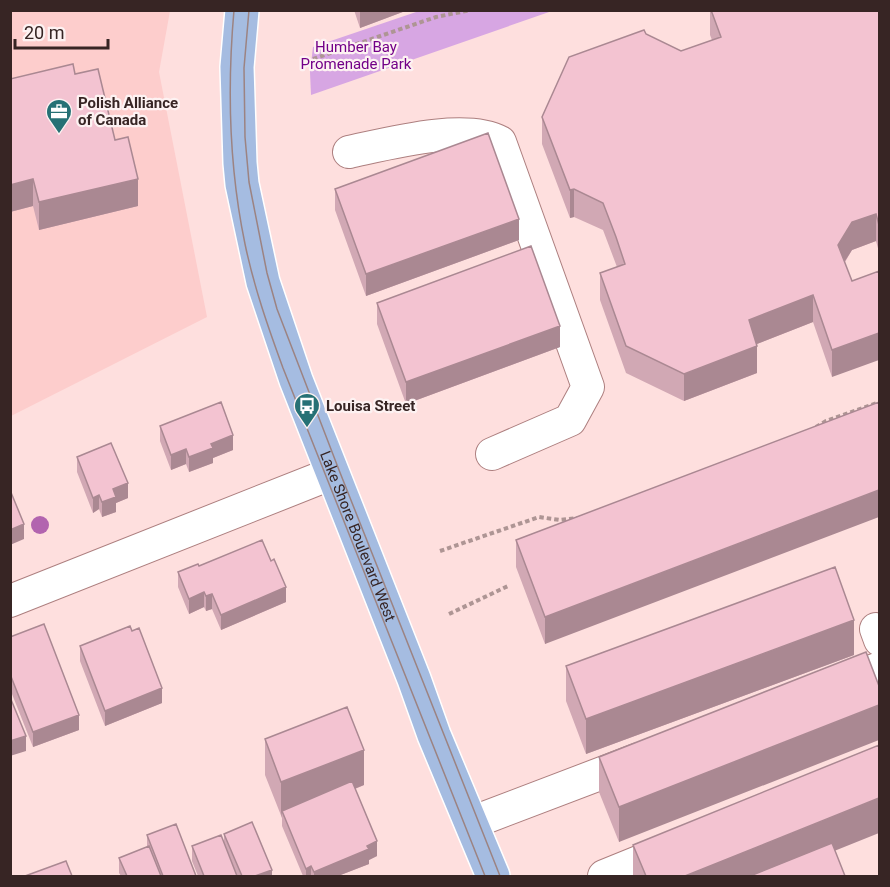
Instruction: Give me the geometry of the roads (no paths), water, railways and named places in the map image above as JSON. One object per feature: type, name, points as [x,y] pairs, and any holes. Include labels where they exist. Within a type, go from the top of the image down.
[{"type":"main road","name":"Lake Shore Boulevard West","points":[[243,10],[237,67],[237,118],[242,184],[262,282],[278,332],[434,735],[493,876]]},
{"type":"street","points":[[349,152],[430,135],[489,137],[500,142],[527,253],[588,387],[570,420],[492,454]]},
{"type":"street","points":[[10,601],[333,473]]},
{"type":"street","points":[[813,693],[879,668]]},
{"type":"street","points":[[471,823],[661,751]]},
{"type":"street","points":[[604,876],[703,836]]},
{"type":"tram line","points":[[234,10],[230,98],[233,157],[240,215],[257,291],[283,368],[485,876]]},
{"type":"tram line","points":[[249,10],[244,68],[245,137],[249,182],[267,273],[277,309],[500,876]]},
{"type":"place","name":"Polish Alliance of Canada","points":[[59,135]]},
{"type":"place","name":"Louisa Street","points":[[307,429]]},
{"type":"park label","name":"Humber Bay Promenade Park","points":[[356,56]]}]
